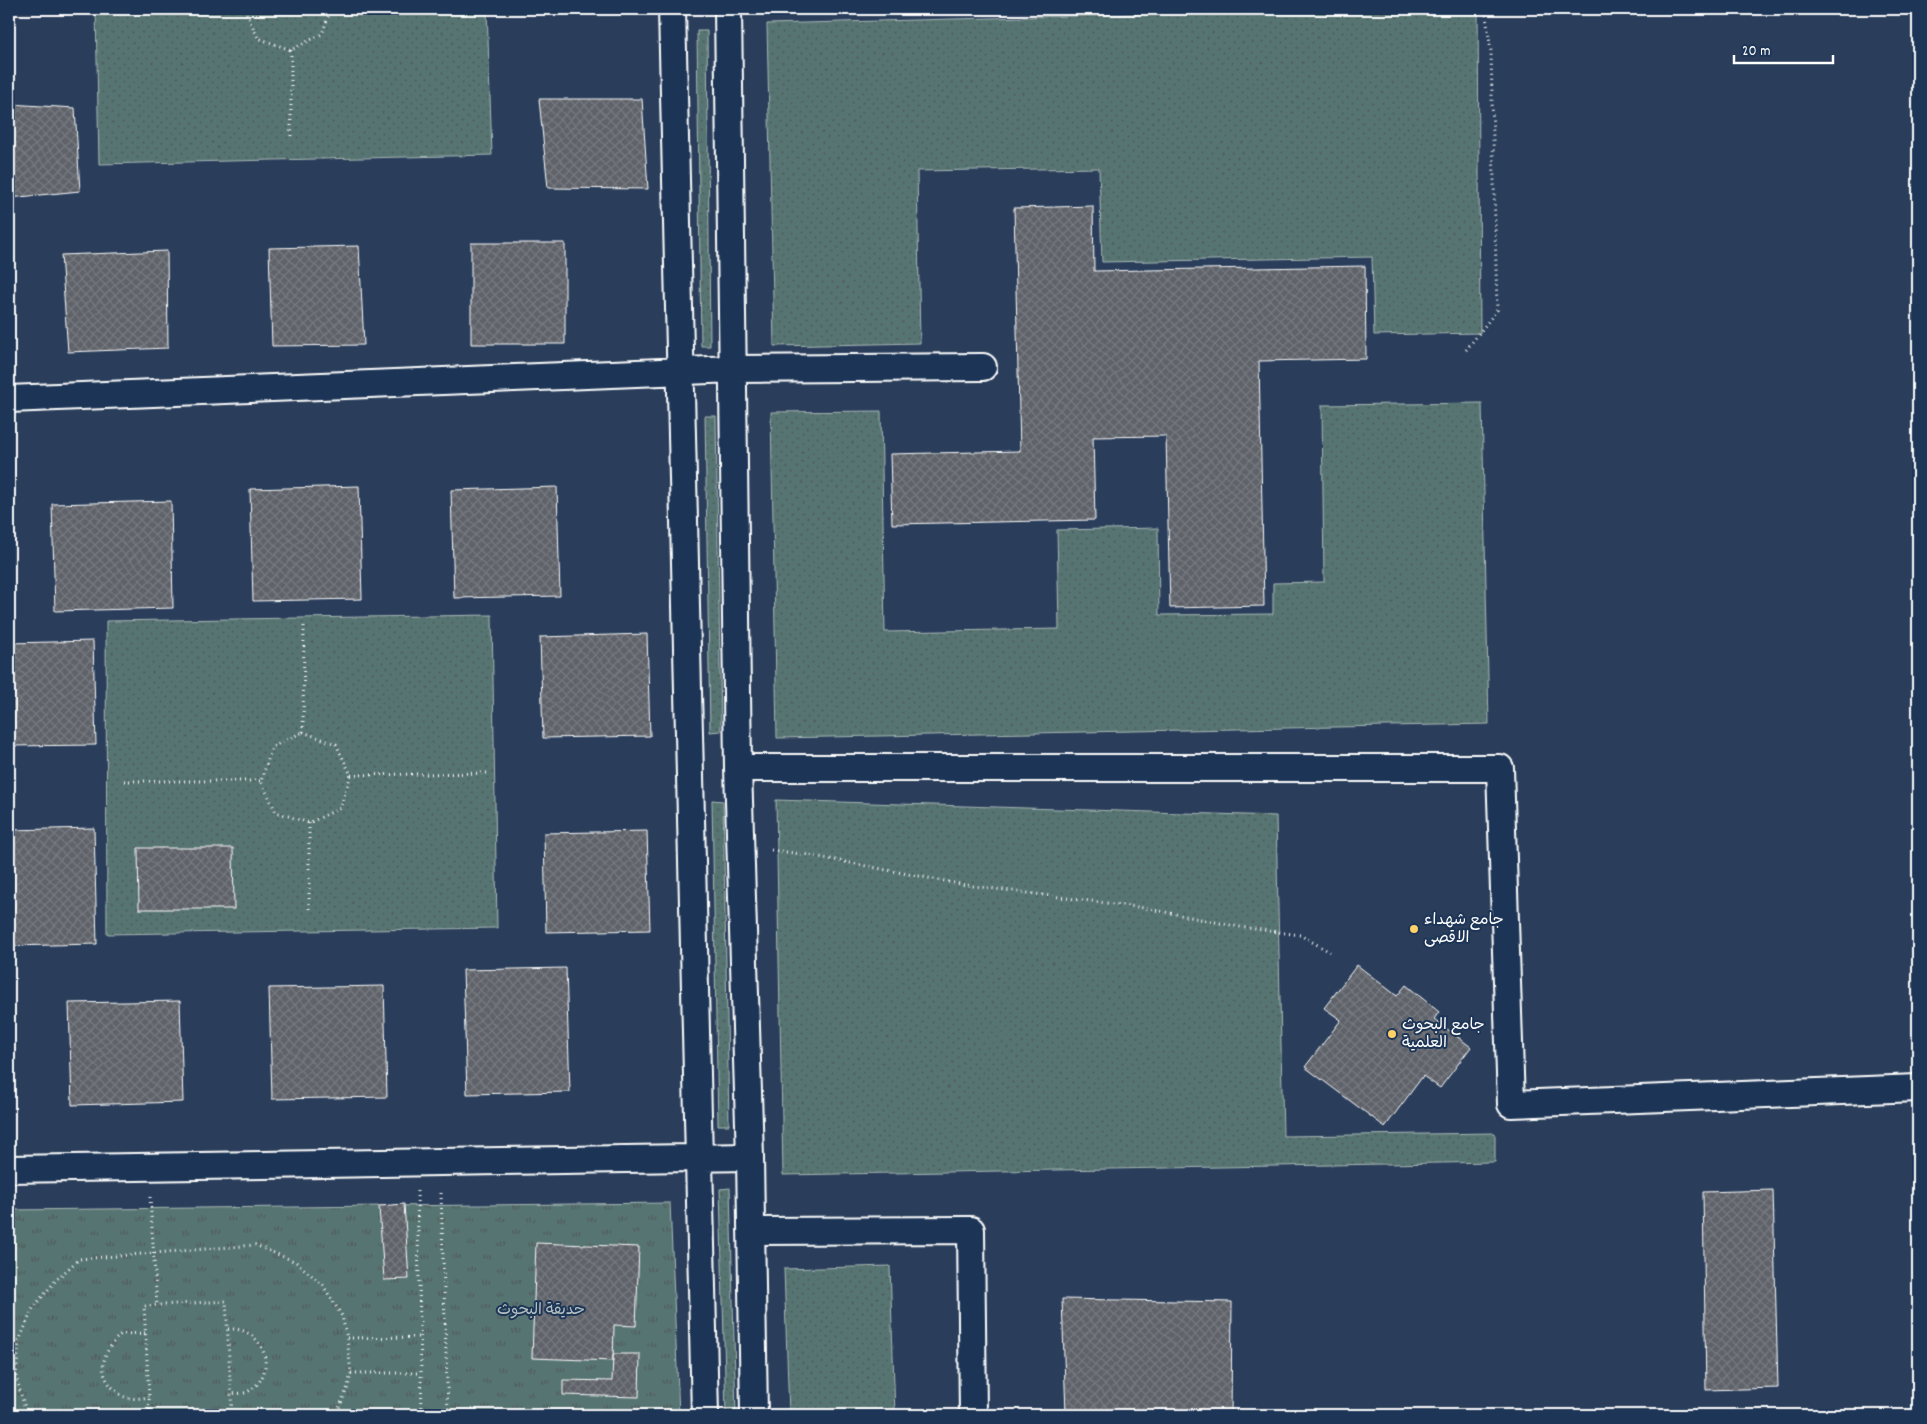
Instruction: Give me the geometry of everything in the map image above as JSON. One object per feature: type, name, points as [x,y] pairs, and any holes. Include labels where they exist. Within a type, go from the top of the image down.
[{"type":"street","points":[[672,9],[705,1415]]},
{"type":"street","points":[[728,9],[738,768],[750,1157],[754,1415]]},
{"type":"street","points":[[9,399],[734,369],[983,366]]},
{"type":"street","points":[[738,768],[1500,768],[1511,1104],[1918,1088]]},
{"type":"street","points":[[9,1169],[750,1157]]},
{"type":"street","points":[[751,1231],[971,1230],[973,1415]]},
{"type":"path","points":[[244,9],[258,38],[291,50],[322,34],[331,9]]},
{"type":"path","points":[[1466,350],[1497,310],[1491,51],[1485,9]]},
{"type":"path","points":[[291,50],[291,137]]},
{"type":"path","points":[[303,732],[304,626]]},
{"type":"path","points":[[303,732],[336,744],[351,775],[340,808],[309,823],[276,812],[261,781],[272,747],[303,732]]},
{"type":"path","points":[[351,775],[487,773]]},
{"type":"path","points":[[124,781],[261,781]]},
{"type":"path","points":[[309,823],[309,911]]},
{"type":"path","points":[[741,846],[809,854],[965,885],[1145,908],[1240,927],[1300,935],[1330,952]]},
{"type":"path","points":[[422,1415],[420,1337],[428,1162]]},
{"type":"path","points":[[428,1162],[448,1415]]},
{"type":"path","points":[[148,1167],[157,1306]]},
{"type":"path","points":[[27,1415],[16,1376],[19,1341],[33,1308],[56,1280],[79,1258],[255,1245],[296,1262],[323,1285],[342,1316],[348,1338],[351,1373],[348,1387],[336,1415]]},
{"type":"path","points":[[150,1415],[144,1306],[226,1302],[232,1415]]},
{"type":"path","points":[[228,1329],[238,1328],[250,1333],[260,1344],[265,1359],[265,1369],[254,1386],[246,1393],[231,1394]]},
{"type":"path","points":[[145,1333],[121,1334],[108,1348],[104,1357],[103,1368],[108,1382],[119,1393],[128,1398],[149,1397]]},
{"type":"path","points":[[348,1338],[420,1337]]},
{"type":"path","points":[[351,1373],[420,1373]]},
{"type":"green space","points":[[96,9],[487,9],[492,155],[99,164]]},
{"type":"green space","points":[[1327,9],[1478,9],[1480,333],[1374,335],[1372,257],[1102,262],[1099,168],[917,171],[920,343],[774,346],[767,24]]},
{"type":"green space","points":[[697,31],[707,31],[710,346],[701,346]]},
{"type":"green space","points":[[1482,403],[1489,724],[777,738],[771,412],[881,411],[885,632],[1059,629],[1057,530],[1158,528],[1159,615],[1273,614],[1273,583],[1324,582],[1322,405]]},
{"type":"green space","points":[[705,416],[716,416],[721,731],[710,732]]},
{"type":"green space","points":[[492,615],[497,928],[107,934],[106,621]]},
{"type":"green space","points":[[712,800],[723,801],[729,1125],[718,1125]]},
{"type":"green space","points":[[776,800],[1276,816],[1283,1136],[1495,1133],[1495,1162],[783,1175]]},
{"type":"green space","points":[[730,1188],[736,1415],[726,1415],[720,1189]]},
{"type":"green space","name":"حديقة البحوث","points":[[670,1203],[679,1415],[9,1415],[9,1210]]},
{"type":"green space","points":[[890,1266],[895,1415],[789,1415],[784,1269]]},
{"type":"building","points":[[539,99],[642,99],[648,189],[548,188]]},
{"type":"building","points":[[9,104],[75,108],[80,191],[9,198]]},
{"type":"building","points":[[1093,206],[1094,271],[1365,266],[1366,359],[1259,361],[1264,606],[1170,608],[1166,436],[1093,437],[1095,520],[892,524],[890,454],[1020,451],[1014,208]]},
{"type":"building","points":[[471,243],[565,243],[565,344],[471,344]]},
{"type":"building","points":[[359,246],[364,345],[272,346],[269,248]]},
{"type":"building","points":[[167,251],[168,348],[68,352],[61,255]]},
{"type":"building","points":[[359,486],[362,599],[253,601],[250,489]]},
{"type":"building","points":[[557,487],[560,596],[454,598],[451,490]]},
{"type":"building","points":[[171,501],[173,608],[55,611],[52,504]]},
{"type":"building","points":[[647,634],[650,736],[543,738],[540,637]]},
{"type":"building","points":[[93,641],[96,745],[9,746],[9,643]]},
{"type":"building","points":[[94,828],[97,944],[9,946],[9,830]]},
{"type":"building","points":[[647,831],[650,930],[546,932],[544,833]]},
{"type":"building","points":[[138,848],[233,848],[234,909],[139,909]]},
{"type":"building","name":"جامع البحوث العلمية","points":[[1357,965],[1397,996],[1406,985],[1439,1012],[1434,1019],[1471,1047],[1440,1088],[1423,1076],[1385,1127],[1305,1067],[1341,1020],[1324,1008]]},
{"type":"building","points":[[566,968],[570,1092],[467,1094],[463,970]]},
{"type":"building","points":[[384,986],[387,1097],[272,1099],[269,988]]},
{"type":"building","points":[[180,1001],[183,1102],[72,1105],[69,1003]]},
{"type":"building","points":[[1773,1190],[1778,1388],[1706,1390],[1703,1192]]},
{"type":"building","points":[[404,1204],[409,1279],[384,1280],[379,1206]]},
{"type":"building","points":[[536,1243],[639,1247],[636,1326],[614,1325],[613,1361],[532,1358]]},
{"type":"building","points":[[1062,1299],[1232,1302],[1231,1415],[1066,1415]]},
{"type":"building","points":[[613,1354],[640,1354],[639,1397],[563,1395],[563,1380],[612,1381]]},
{"type":"place","name":"جامع شهداء الاقصى","points":[[1414,929]]},
{"type":"place","name":"جامع البحوث العلمية","points":[[1392,1034]]}]
